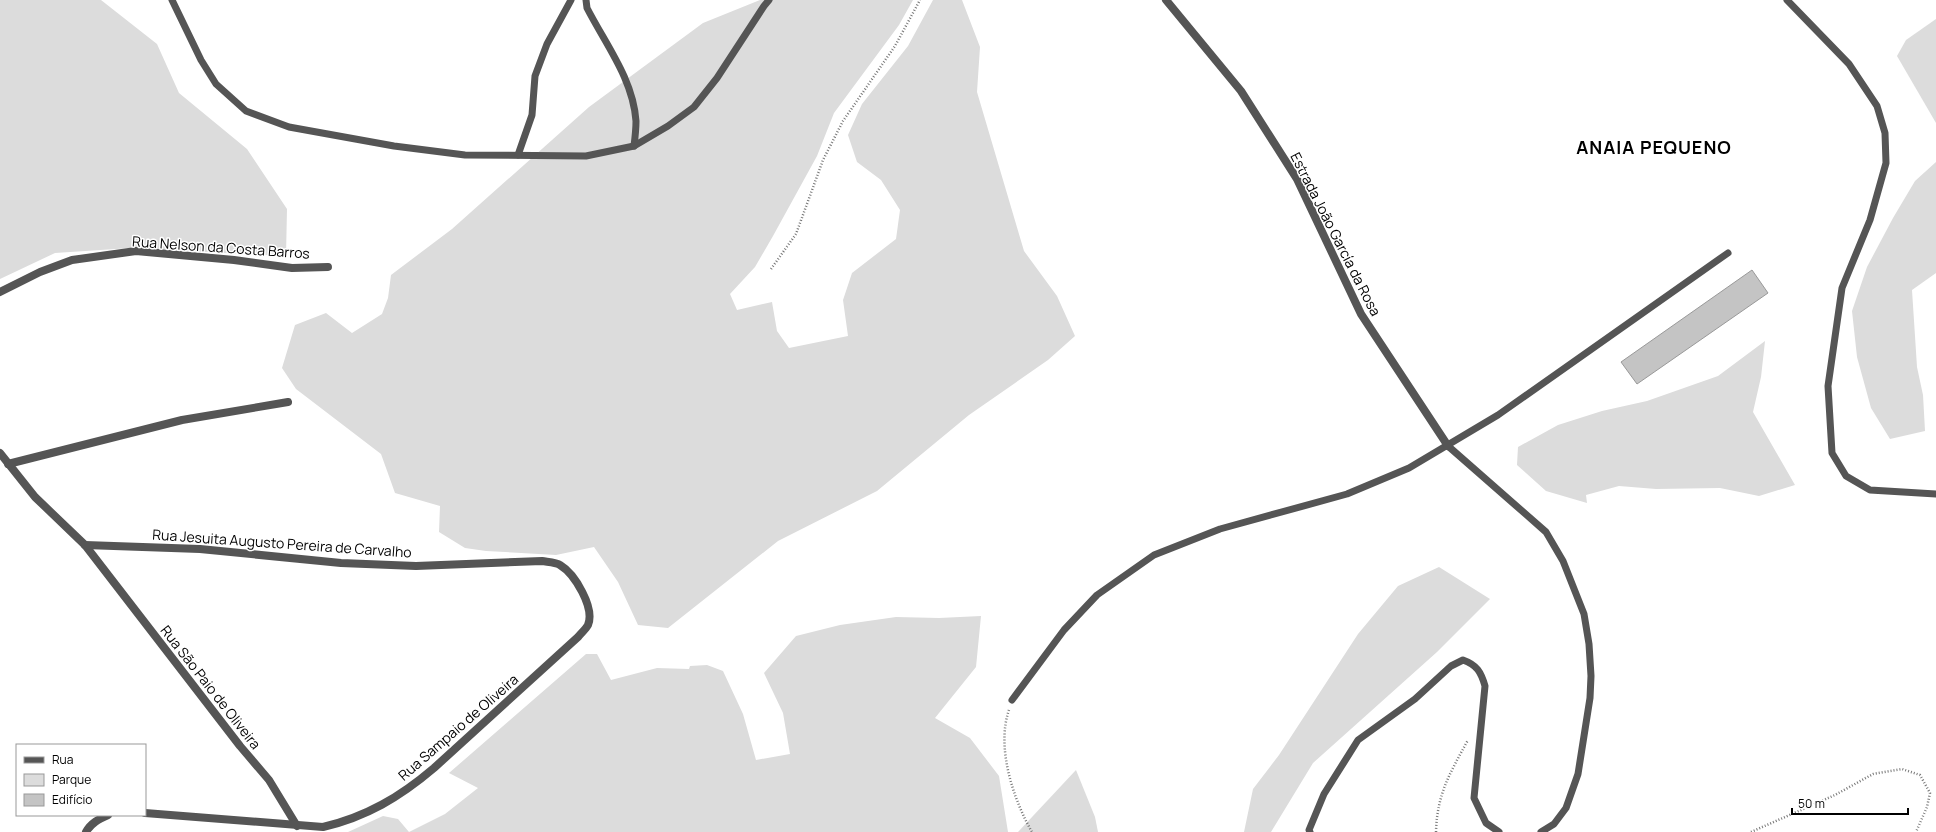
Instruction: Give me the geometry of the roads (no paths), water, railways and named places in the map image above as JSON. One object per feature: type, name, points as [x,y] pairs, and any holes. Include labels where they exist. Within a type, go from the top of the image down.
[{"type":"street","name":"Estrada João García da Rosa","points":[[1166,0],[1241,91],[1296,178],[1361,314],[1448,446]]},
{"type":"street","name":"Rua Nelson da Costa Barros","points":[[0,292],[40,272],[72,260],[136,251],[234,260],[292,268],[328,268]]},
{"type":"street","points":[[8,464],[182,420],[288,402]]},
{"type":"street","name":"Rua São Paio de Oliveira","points":[[0,453],[35,497],[85,545],[240,746],[269,780],[297,826]]},
{"type":"street","name":"Rua Jesuita Augusto Pereira de Carvalho","points":[[85,545],[200,549],[341,563],[416,566],[542,561],[560,565],[572,575],[588,604],[590,614],[588,625],[578,637]]},
{"type":"street","name":"Rua Sampaio de Oliveira","points":[[297,826],[323,827],[347,822],[411,788],[578,637]]},
{"type":"street","points":[[146,813],[297,826]]},
{"type":"street","points":[[86,832],[99,818],[105,816]]},
{"type":"lane","points":[[172,0],[201,60],[216,84],[246,110],[289,127],[394,146],[465,155],[586,156],[634,146],[668,126],[694,107],[717,78],[769,0]]},
{"type":"lane","points":[[518,155],[532,115],[535,76],[547,44],[571,0]]},
{"type":"lane","points":[[586,0],[587,8],[618,61],[628,85],[636,121],[634,146]]},
{"type":"lane","points":[[1787,0],[1848,64],[1877,106],[1885,133],[1886,163],[1870,220],[1842,288],[1828,386],[1832,453],[1846,476],[1870,490],[1936,494]]},
{"type":"lane","points":[[1012,700],[1064,630],[1097,595],[1154,555],[1220,529],[1334,498],[1376,484],[1409,468],[1498,415],[1728,253]]},
{"type":"lane","points":[[1448,446],[1546,532],[1563,561],[1584,614],[1589,644],[1591,676],[1578,774],[1566,808],[1554,824],[1540,832]]},
{"type":"lane","points":[[1310,832],[1309,830],[1324,794],[1358,740],[1415,699],[1450,666],[1463,660],[1474,664],[1482,674],[1485,686],[1474,798],[1486,823],[1500,832]]},
{"type":"district","name":"ANAIA PEQUENO","points":[[1654,147]]}]
